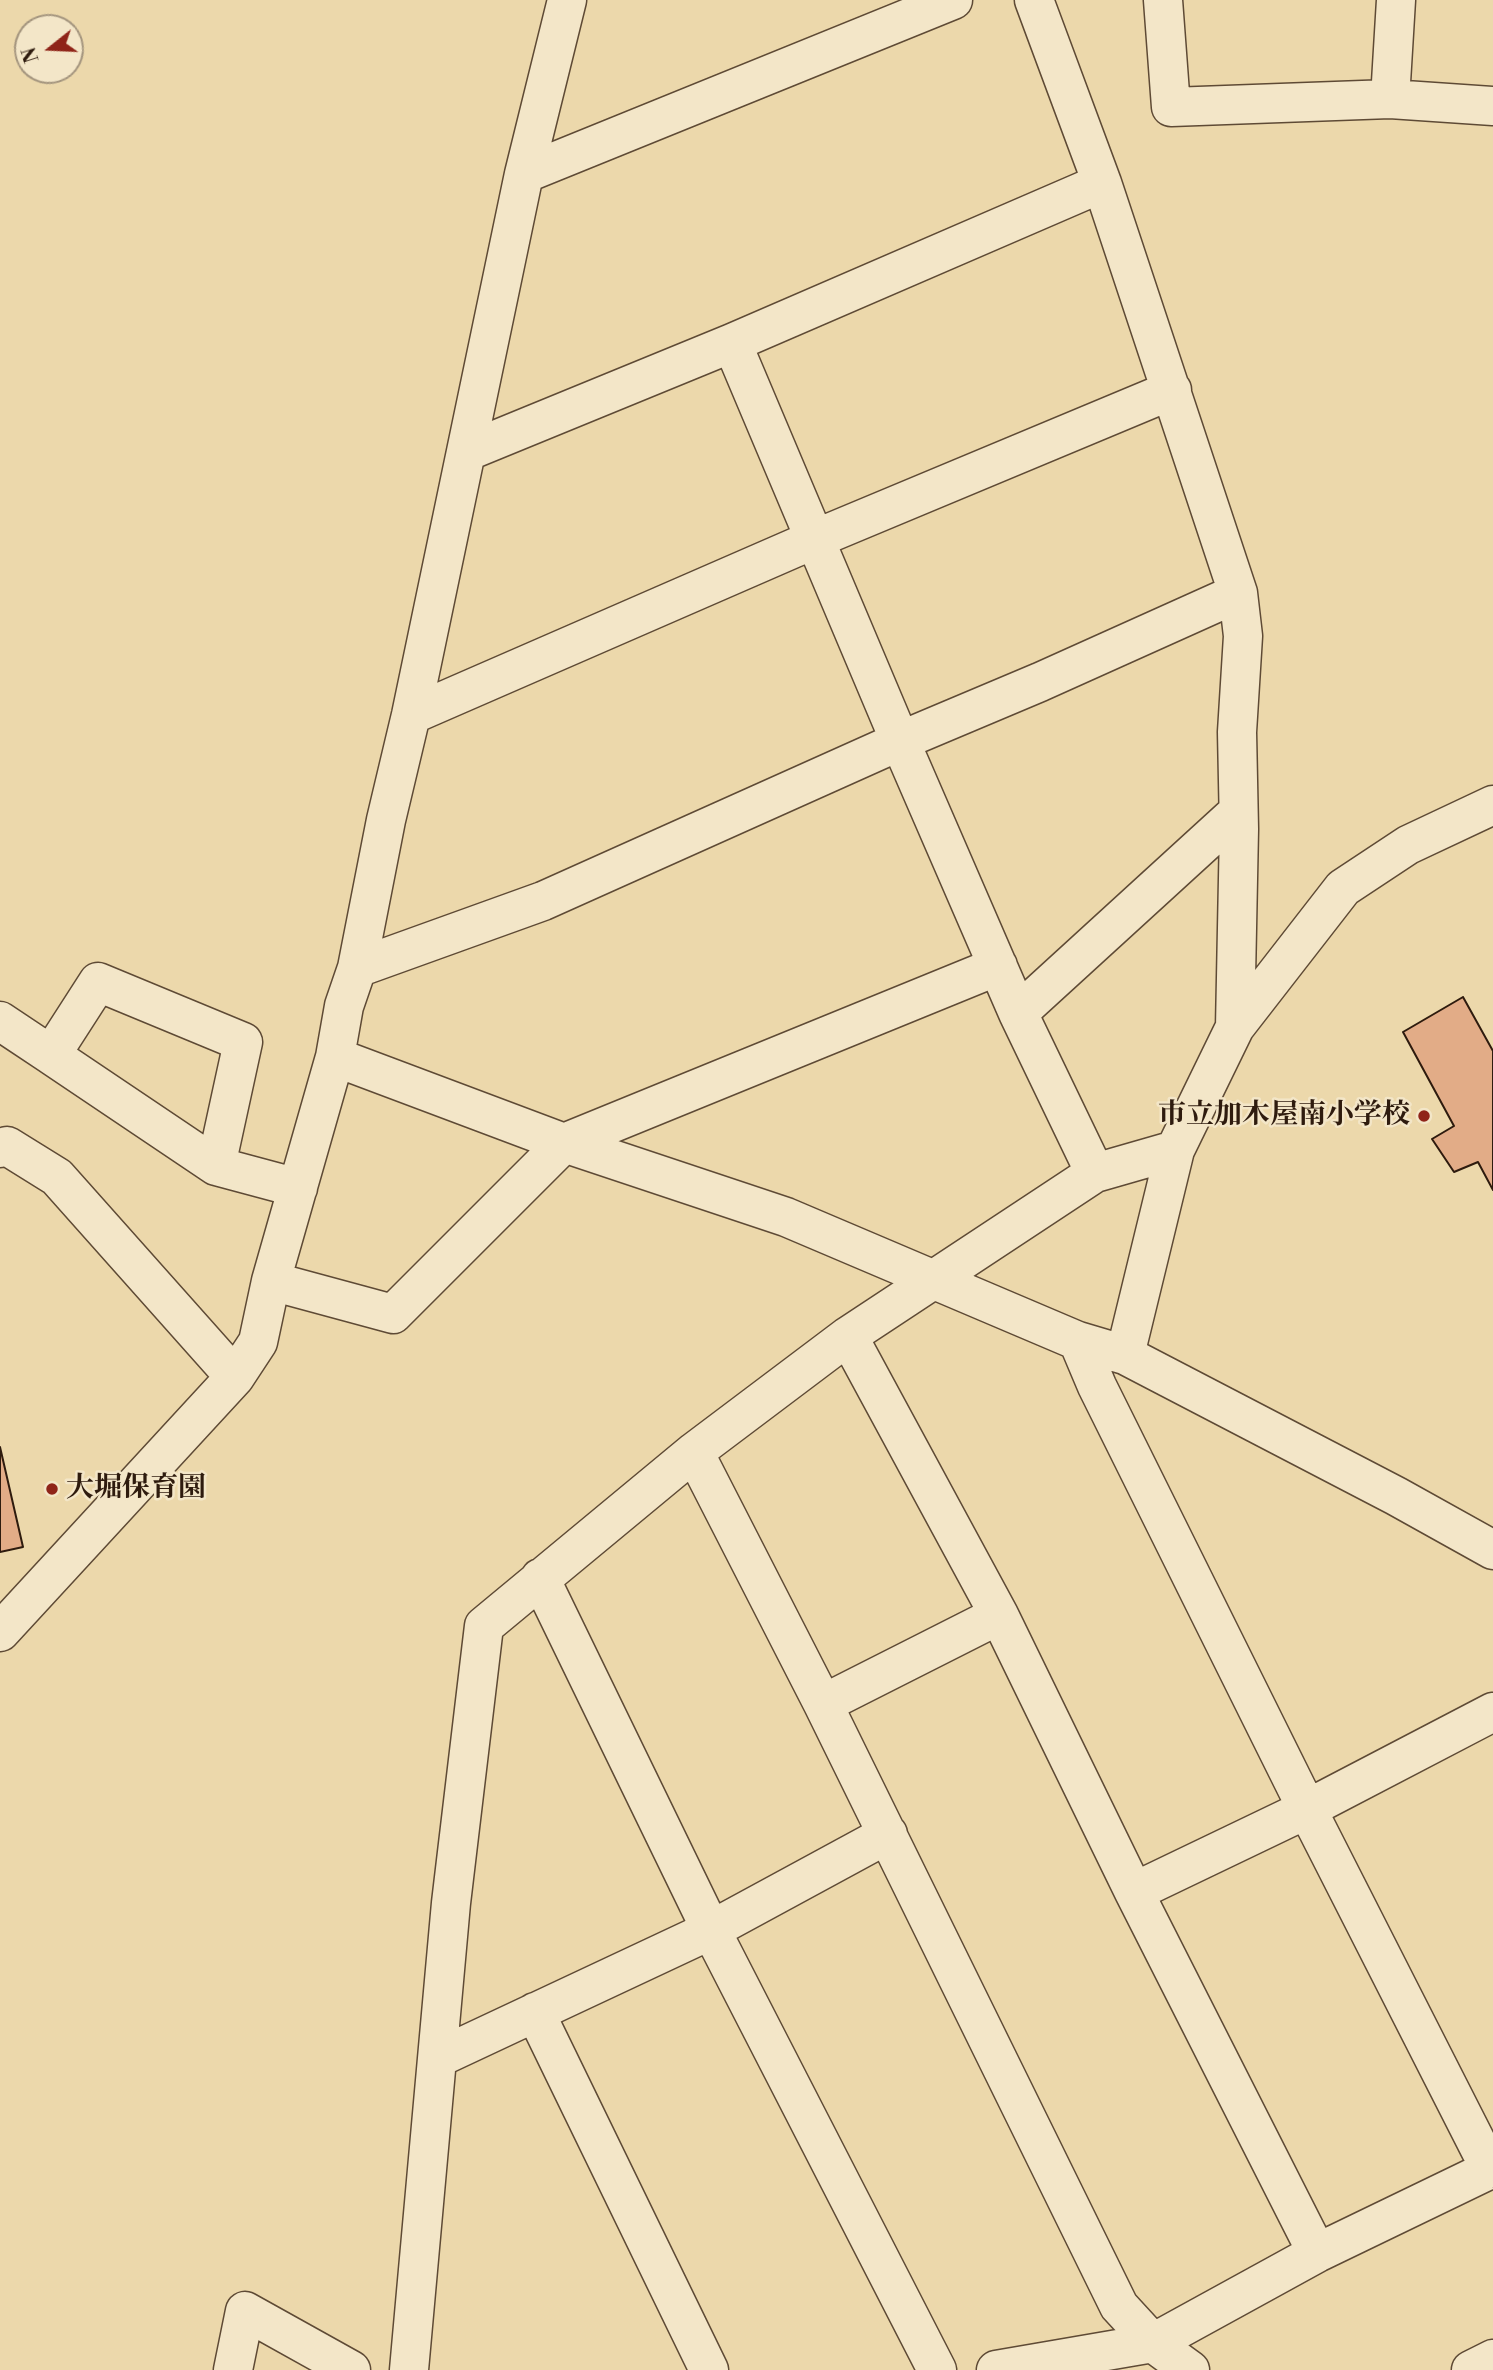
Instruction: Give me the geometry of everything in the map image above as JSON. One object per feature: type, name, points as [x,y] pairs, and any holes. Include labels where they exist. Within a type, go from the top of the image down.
[{"type":"street","points":[[0,1632],[235,1377],[258,1342],[271,1281],[335,1057],[344,1006],[357,968],[524,174],[567,0]]},
{"type":"street","points":[[524,174],[953,0]]},
{"type":"street","points":[[1034,0],[1102,183],[1238,593],[1243,636],[1237,732],[1235,1027]]},
{"type":"street","points":[[1163,0],[1171,107],[1390,99],[1493,106]]},
{"type":"street","points":[[1390,99],[1396,0]]},
{"type":"street","points":[[466,452],[732,343],[1102,183]]},
{"type":"street","points":[[732,343],[1018,1013],[1095,1173]]},
{"type":"street","points":[[411,715],[815,539],[1172,390]]},
{"type":"street","points":[[357,968],[543,901],[1238,593]]},
{"type":"street","points":[[1125,1355],[1175,1150],[1235,1027],[1343,888],[1408,845],[1493,805]]},
{"type":"street","points":[[1018,1013],[1238,811]]},
{"type":"street","points":[[271,1281],[393,1314],[564,1143],[998,966]]},
{"type":"street","points":[[51,1055],[98,982],[243,1042],[216,1166]]},
{"type":"street","points":[[0,1021],[216,1166],[298,1188]]},
{"type":"street","points":[[335,1057],[564,1143],[786,1217],[1078,1341],[1125,1355],[1396,1496],[1493,1550]]},
{"type":"street","points":[[0,1147],[7,1146],[57,1177],[235,1377]]},
{"type":"street","points":[[409,2370],[451,1903],[484,1626],[694,1452],[848,1336],[1095,1173],[1175,1150]]},
{"type":"street","points":[[848,1336],[999,1615],[1134,1892],[1317,2253]]},
{"type":"street","points":[[996,2370],[1153,2343],[1317,2253],[1492,2168],[1307,1809],[1097,1386],[1078,1341]]},
{"type":"street","points":[[694,1452],[888,1834],[1119,2306],[1153,2343],[1190,2370]]},
{"type":"street","points":[[540,1578],[711,1930],[937,2370]]},
{"type":"street","points":[[823,1704],[999,1615]]},
{"type":"street","points":[[1134,1892],[1490,1722]]},
{"type":"street","points":[[438,2057],[711,1930],[888,1834]]},
{"type":"street","points":[[535,2012],[709,2370]]},
{"type":"street","points":[[233,2370],[245,2311],[351,2370]]},
{"type":"street","points":[[1471,2370],[1493,2359]]},
{"type":"building","points":[[1463,997],[1493,1051],[1493,1190],[1478,1162],[1454,1172],[1432,1139],[1454,1126],[1403,1032]]},
{"type":"building","points":[[0,1447],[23,1547],[0,1552]]},
{"type":"place","name":"市立加木屋南小学校","points":[[1424,1116]]},
{"type":"place","name":"大堀保育園","points":[[52,1489]]}]
